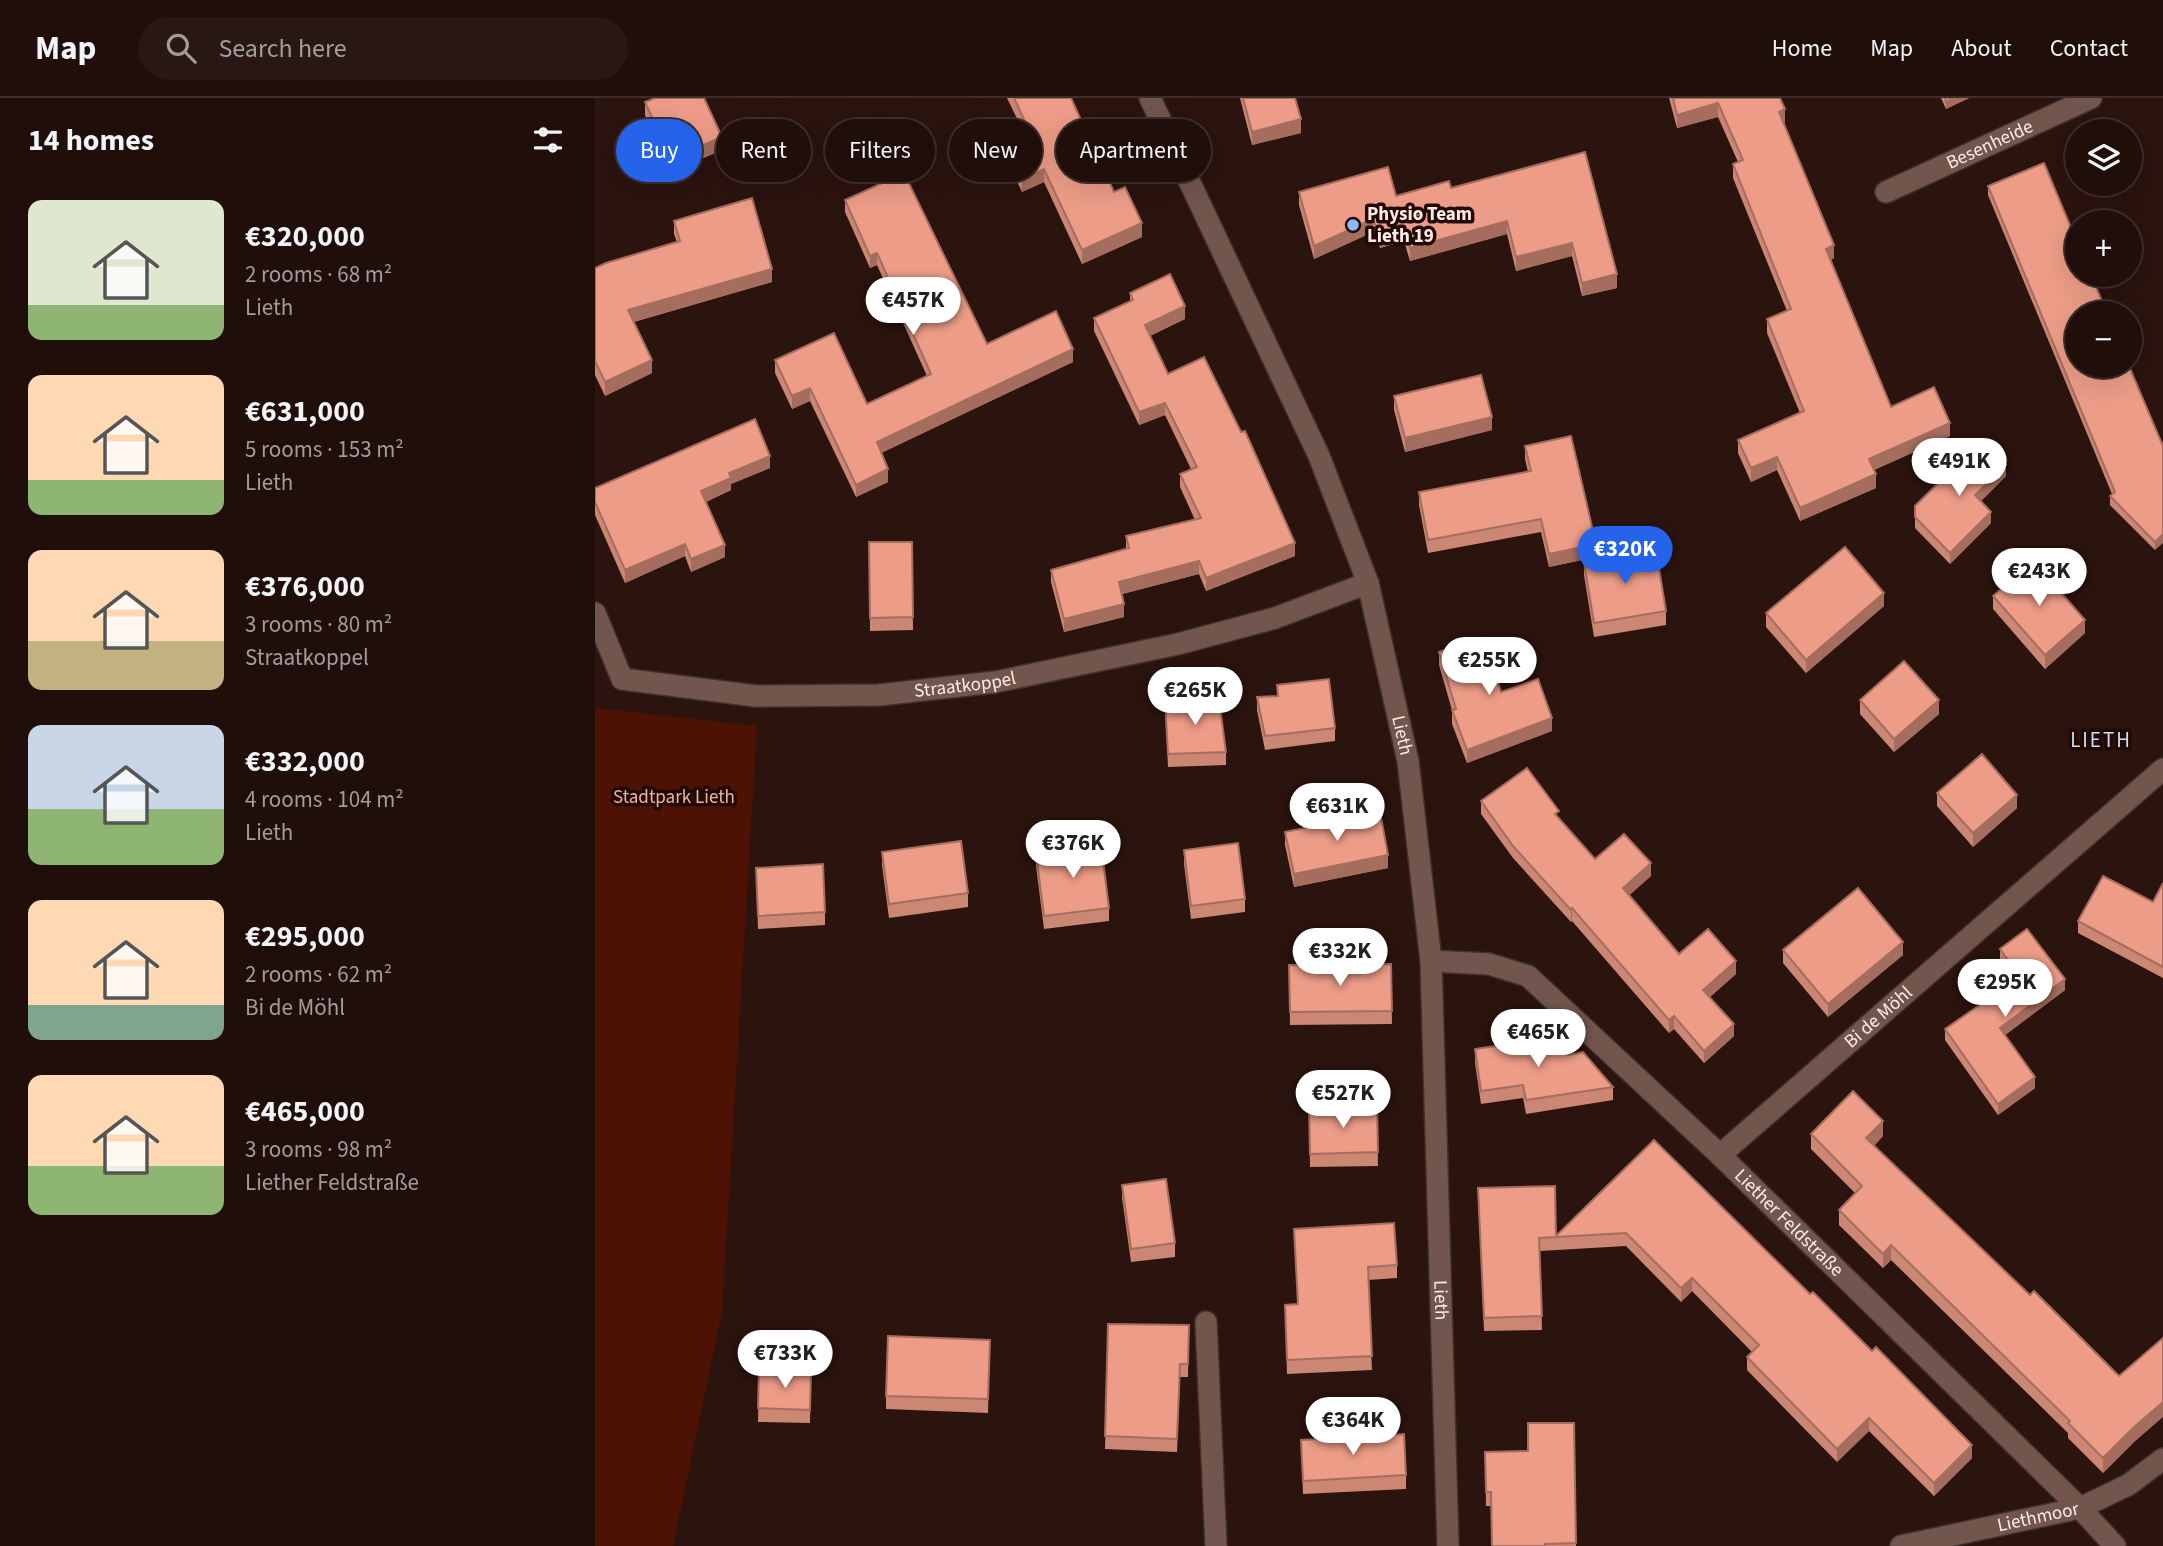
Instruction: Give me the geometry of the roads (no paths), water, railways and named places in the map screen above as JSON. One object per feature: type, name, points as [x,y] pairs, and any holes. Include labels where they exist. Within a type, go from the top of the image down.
[{"type":"street","name":"Lieth","points":[[1150,98],[1319,456],[1368,583],[1408,761],[1431,961],[1448,1546]]},
{"type":"street","name":"Besenheide","points":[[1886,191],[2091,98]]},
{"type":"street","name":"Straatkoppel","points":[[595,612],[622,679],[756,696],[879,695],[995,681],[1178,644],[1275,618],[1368,583]]},
{"type":"street","name":"Bi de Möhl","points":[[1720,1155],[2163,769]]},
{"type":"street","name":"Liether Feldstraße","points":[[1431,961],[1489,964],[1528,976],[1720,1155],[2080,1508],[2115,1546]]},
{"type":"street","points":[[1206,1322],[1216,1546]]},
{"type":"street","name":"Liethmoor","points":[[1901,1546],[2080,1508],[2128,1485],[2163,1459]]},
{"type":"place","name":"Physio Team Lieth 19","points":[[1353,225]]},
{"type":"district","name":"LIETH","points":[[2101,740]]},
{"type":"park label","name":"Stadtpark Lieth","points":[[674,797]]}]
